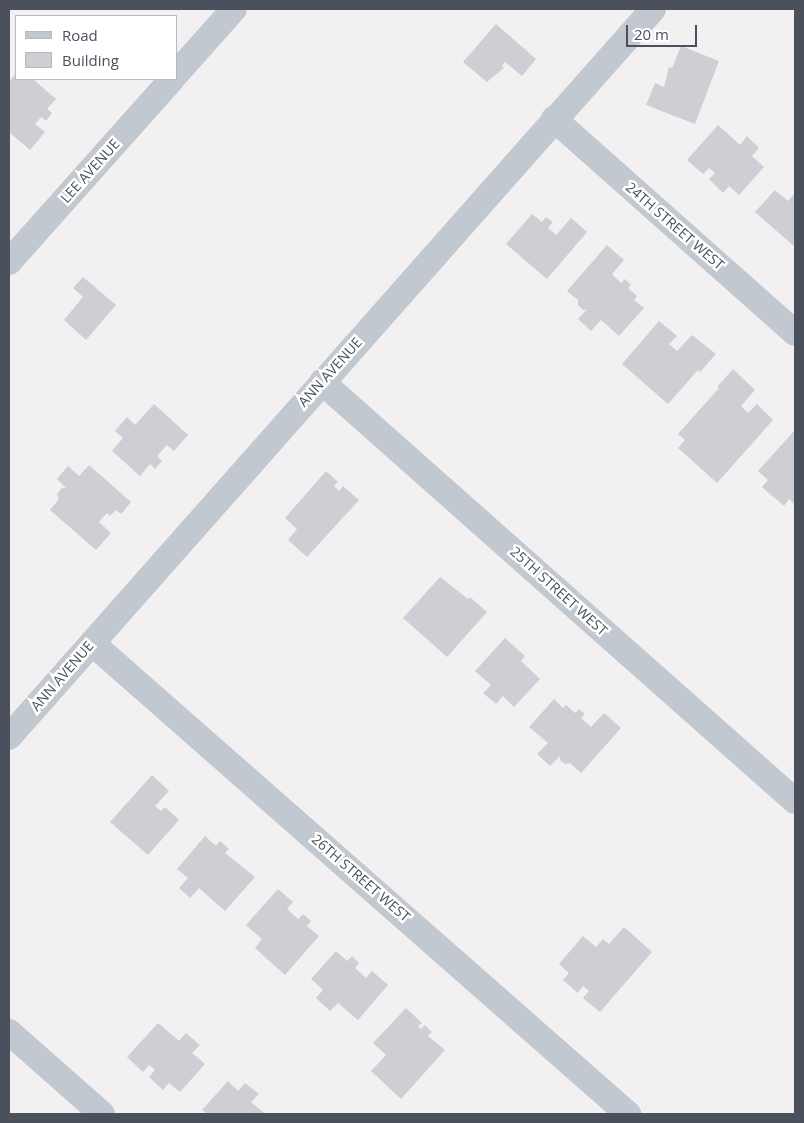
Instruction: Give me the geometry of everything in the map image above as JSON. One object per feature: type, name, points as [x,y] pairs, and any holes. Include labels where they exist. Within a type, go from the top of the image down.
[{"type":"street","points":[[178,72],[234,9]]},
{"type":"street","name":"ANN AVENUE","points":[[9,737],[653,9]]},
{"type":"street","name":"LEE AVENUE","points":[[9,262],[171,80]]},
{"type":"street","name":"24TH STREET WEST","points":[[554,119],[795,333]]},
{"type":"street","name":"25TH STREET WEST","points":[[322,382],[795,801]]},
{"type":"street","name":"26TH STREET WEST","points":[[92,643],[628,1114]]},
{"type":"street","points":[[9,1032],[102,1114]]},
{"type":"building","points":[[496,24],[536,59],[522,76],[505,62],[502,66],[504,68],[487,82],[463,62]]},
{"type":"building","points":[[681,46],[719,61],[695,124],[646,105],[655,83],[664,87],[669,67],[672,68]]},
{"type":"building","points":[[15,74],[15,80],[34,80],[56,99],[47,109],[52,113],[46,121],[41,117],[35,124],[45,132],[30,150],[9,132],[9,82]]},
{"type":"building","points":[[718,125],[740,145],[747,136],[759,148],[752,156],[764,167],[739,195],[729,186],[723,193],[709,179],[715,173],[709,168],[703,174],[687,160]]},
{"type":"building","points":[[775,190],[788,201],[795,193],[795,247],[755,212]]},
{"type":"building","points":[[532,214],[542,222],[546,217],[553,222],[548,228],[556,235],[571,218],[587,232],[547,279],[506,244]]},
{"type":"building","points":[[607,245],[624,260],[612,274],[621,283],[625,279],[631,285],[628,288],[637,296],[634,300],[644,308],[619,336],[601,320],[591,331],[578,319],[587,309],[583,310],[578,305],[578,300],[567,291]]},
{"type":"building","points":[[83,277],[116,305],[86,340],[64,320],[83,297],[73,288]]},
{"type":"building","points":[[659,321],[677,336],[669,344],[677,351],[692,335],[716,354],[700,372],[698,370],[668,404],[622,364]]},
{"type":"building","points":[[733,369],[755,390],[741,406],[748,413],[757,404],[773,420],[717,483],[678,448],[685,440],[678,434],[719,388],[717,387]]},
{"type":"building","points":[[154,404],[188,435],[174,451],[167,445],[157,456],[162,461],[155,469],[150,464],[140,476],[112,451],[123,438],[115,431],[127,417],[135,425]]},
{"type":"building","points":[[794,431],[795,505],[789,499],[784,506],[762,487],[768,480],[758,471]]},
{"type":"building","points":[[89,465],[131,502],[121,514],[116,510],[110,516],[107,513],[99,522],[111,533],[96,550],[50,510],[59,499],[57,494],[62,488],[66,488],[57,479],[68,466],[79,476]]},
{"type":"building","points":[[326,471],[338,482],[334,486],[339,491],[343,486],[359,500],[307,557],[288,540],[297,529],[285,518]]},
{"type":"building","points":[[440,577],[468,599],[470,597],[487,612],[447,657],[403,618]]},
{"type":"building","points":[[505,638],[525,656],[521,661],[540,679],[514,707],[503,696],[496,704],[483,693],[491,685],[475,671]]},
{"type":"building","points":[[554,699],[563,708],[566,705],[575,713],[579,709],[585,714],[581,718],[591,727],[604,713],[621,728],[581,773],[570,763],[565,764],[560,760],[560,756],[550,766],[537,754],[548,743],[529,727]]},
{"type":"building","points":[[152,775],[169,791],[155,806],[161,811],[165,807],[179,820],[148,855],[110,822]]},
{"type":"building","points":[[205,836],[216,846],[220,841],[229,849],[225,853],[255,877],[225,911],[199,888],[190,898],[179,888],[188,878],[177,869]]},
{"type":"building","points":[[278,889],[293,902],[287,909],[298,919],[303,914],[311,921],[307,926],[319,936],[285,975],[255,948],[262,939],[246,925]]},
{"type":"building","points":[[624,927],[652,952],[600,1012],[583,998],[589,991],[583,986],[578,993],[563,980],[569,973],[559,964],[583,936],[596,947],[603,939],[609,944]]},
{"type":"building","points":[[336,951],[347,961],[352,956],[359,963],[355,968],[366,978],[372,971],[388,985],[358,1020],[338,1003],[330,1011],[316,998],[323,990],[311,979]]},
{"type":"building","points":[[406,1008],[422,1023],[418,1026],[421,1029],[425,1025],[432,1032],[428,1036],[445,1050],[401,1099],[371,1071],[386,1055],[373,1043]]},
{"type":"building","points":[[158,1023],[179,1041],[186,1033],[200,1045],[192,1053],[205,1064],[180,1092],[169,1083],[163,1090],[149,1077],[155,1070],[149,1065],[143,1072],[127,1057]]},
{"type":"building","points":[[228,1081],[238,1091],[245,1083],[259,1094],[251,1102],[265,1114],[207,1114],[202,1110]]}]
